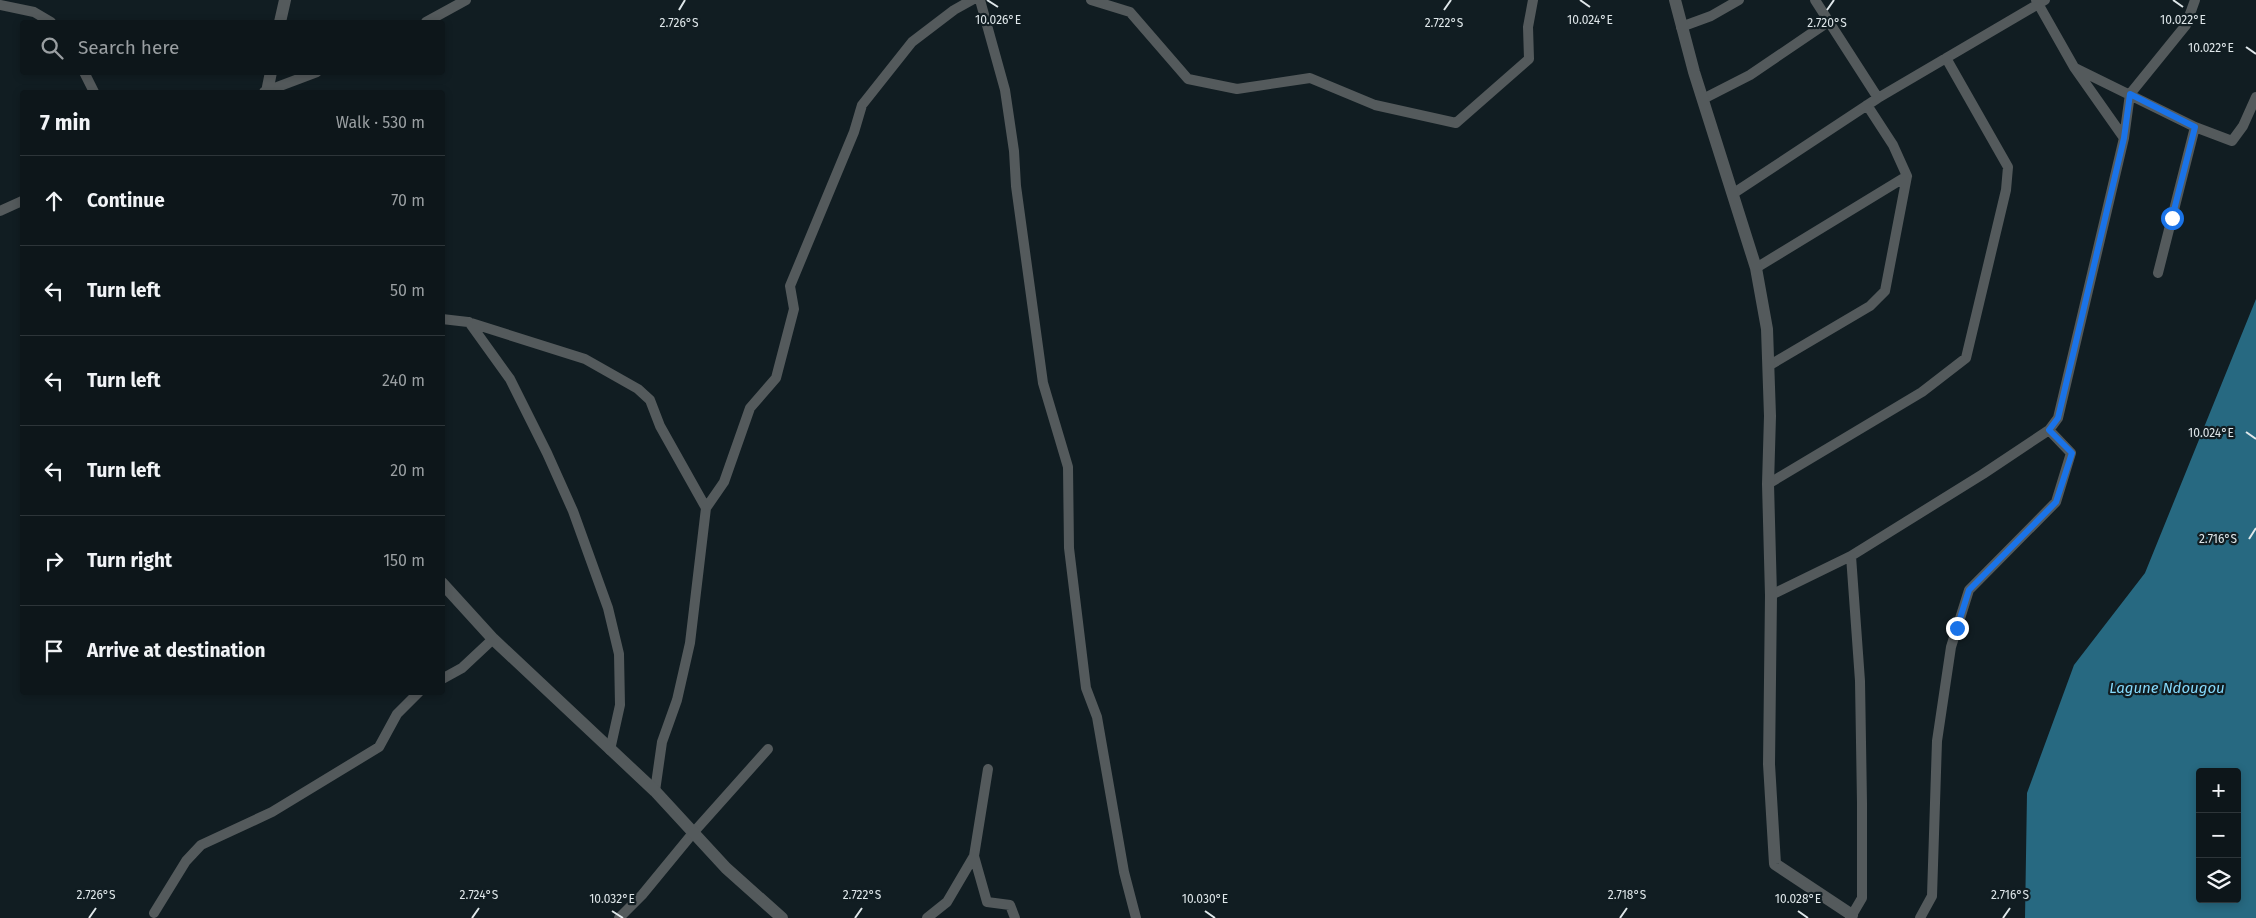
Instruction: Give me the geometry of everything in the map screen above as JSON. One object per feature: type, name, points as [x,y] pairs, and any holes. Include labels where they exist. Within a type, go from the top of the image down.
[{"type":"street","points":[[280,20],[285,0]]},
{"type":"street","points":[[430,20],[466,0]]},
{"type":"street","points":[[655,791],[662,742],[677,700],[690,644],[706,508],[724,482],[750,408],[776,378],[794,309],[790,286],[854,132],[862,105],[912,42],[954,10],[972,0]]},
{"type":"street","points":[[980,0],[1004,90],[1014,151],[1016,186],[1043,383],[1068,467],[1070,556],[1086,688],[1096,717],[1124,872],[1136,918]]},
{"type":"street","points":[[1091,0],[1130,12],[1188,79],[1237,88],[1310,78],[1375,105],[1456,123],[1529,59],[1529,15],[1533,0]]},
{"type":"street","points":[[1675,0],[1681,27],[1756,268],[1767,329],[1770,365],[1768,484],[1771,595],[1769,764],[1775,864],[1852,917],[1862,898],[1862,803],[1860,681],[1851,556]]},
{"type":"street","points":[[1681,27],[1710,16],[1739,0]]},
{"type":"street","points":[[1815,0],[1878,98]]},
{"type":"street","points":[[1771,595],[1851,556],[1983,474],[2049,430],[2058,418],[2124,138],[2130,94],[2186,25],[2195,0]]},
{"type":"street","points":[[1734,193],[1878,98],[2040,2],[2074,68],[2124,138]]},
{"type":"street","points":[[0,5],[34,12],[48,20]]},
{"type":"street","points":[[1703,99],[1750,75],[1828,22]]},
{"type":"street","points":[[1768,484],[1922,392],[1966,358],[2006,190],[2008,167],[1946,58]]},
{"type":"street","points":[[2074,68],[2195,127],[2232,141],[2243,126],[2256,97]]},
{"type":"street","points":[[86,75],[93,90]]},
{"type":"street","points":[[266,90],[270,75]]},
{"type":"street","points":[[271,90],[309,75]]},
{"type":"street","points":[[1770,365],[1870,306],[1885,291],[1907,176],[1893,145],[1868,105]]},
{"type":"street","points":[[2158,274],[2195,127]]},
{"type":"street","points":[[1756,268],[1907,176]]},
{"type":"street","points":[[0,211],[20,202]]},
{"type":"street","points":[[445,318],[468,322],[585,359],[638,389],[650,400],[660,426],[706,508]]},
{"type":"street","points":[[468,322],[510,379],[548,453],[573,512],[608,608],[619,654],[620,705],[610,750]]},
{"type":"street","points":[[1920,918],[1932,896],[1936,741],[1951,647],[1969,590],[2056,502],[2072,453],[2049,430]]},
{"type":"street","points":[[445,586],[493,639],[655,791],[726,868],[782,918]]},
{"type":"street","points":[[445,677],[462,668],[493,639]]},
{"type":"street","points":[[154,913],[186,861],[201,845],[272,812],[378,747],[397,714],[416,695]]},
{"type":"street","points":[[619,918],[642,895],[693,833],[768,749]]},
{"type":"street","points":[[927,918],[947,902],[974,856],[988,769]]},
{"type":"street","points":[[974,856],[987,902],[1010,905],[1014,918]]},
{"type":"water","name":"Lagune Ndougou","points":[[2256,299],[2256,918],[2025,918],[2027,793],[2074,665],[2145,573]]},
{"type":"route","points":[[1957,628],[1969,590],[2056,502],[2072,453],[2049,430],[2058,418],[2124,138],[2130,94],[2195,127],[2172,218]]}]
